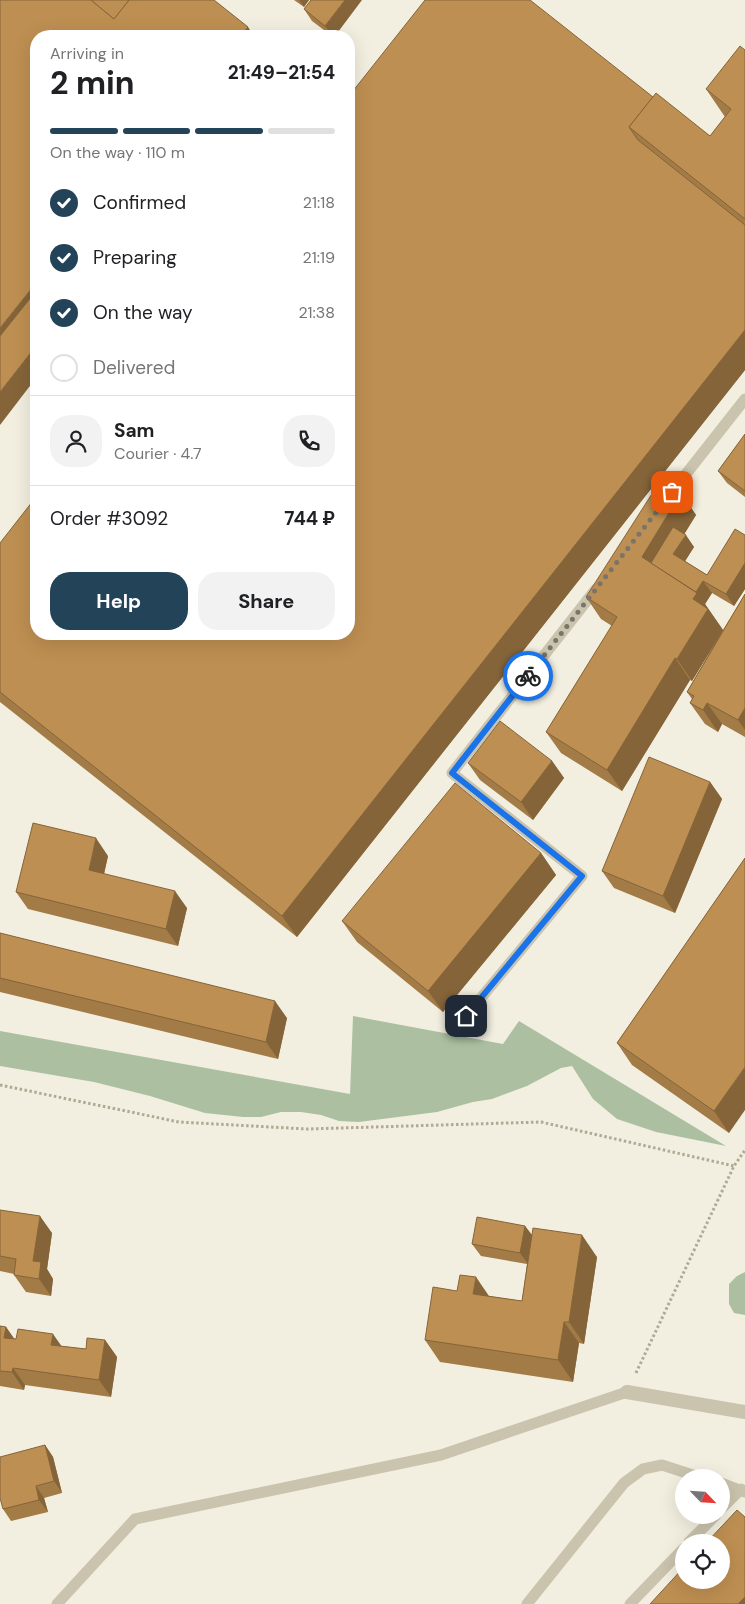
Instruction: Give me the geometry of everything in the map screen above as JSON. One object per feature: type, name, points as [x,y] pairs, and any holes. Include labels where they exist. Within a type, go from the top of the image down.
[{"type":"street","points":[[627,1392],[745,1412]]},
{"type":"lane","points":[[660,508],[745,399]]},
{"type":"lane","points":[[466,1016],[582,876],[452,773],[604,578]]},
{"type":"lane","points":[[58,1604],[135,1519],[440,1455],[627,1392]]},
{"type":"lane","points":[[527,1604],[624,1483],[643,1469],[662,1465],[675,1469]]},
{"type":"lane","points":[[730,1486],[743,1491],[730,1502]]},
{"type":"lane","points":[[697,1534],[707,1524]]},
{"type":"lane","points":[[630,1604],[675,1557]]},
{"type":"path","points":[[0,1085],[179,1122],[308,1129],[541,1122],[734,1166]]},
{"type":"path","points":[[627,1392],[734,1166],[745,1150]]},
{"type":"green space","points":[[353,1016],[503,1044],[519,1021],[726,1146],[656,1132],[617,1119],[593,1099],[572,1066],[561,1068],[527,1086],[492,1099],[437,1112],[359,1122],[339,1121],[321,1115],[301,1112],[281,1112],[261,1117],[205,1113],[150,1096],[94,1082],[0,1066],[0,1031],[350,1094]]},
{"type":"green space","points":[[745,1272],[745,1315],[734,1313],[729,1304],[729,1284],[737,1276]]},
{"type":"building","points":[[0,0],[91,0],[114,19],[129,0],[214,0],[248,27],[245,30],[30,30],[30,290],[0,328]]},
{"type":"building","points":[[91,0],[129,0],[114,19]]},
{"type":"building","points":[[311,0],[345,0],[325,26],[304,9]]},
{"type":"building","points":[[425,0],[530,0],[653,97],[629,127],[638,140],[745,225],[745,330],[282,916],[0,692],[0,543],[30,505],[30,640],[355,640],[355,88]]},
{"type":"building","points":[[740,46],[745,50],[745,219],[629,127],[656,93],[710,136],[731,109],[706,89]]},
{"type":"building","points":[[30,298],[30,354],[0,392],[0,336]]},
{"type":"building","points":[[745,434],[745,491],[718,471]]},
{"type":"building","points":[[664,484],[681,493],[642,557],[697,593],[693,599],[708,609],[677,659],[675,658],[607,770],[546,732],[617,617],[586,597],[657,486],[662,488]]},
{"type":"building","points":[[673,527],[686,535],[673,554],[707,575],[735,529],[745,535],[745,563],[726,594],[703,581],[696,592],[651,563]]},
{"type":"building","points":[[745,594],[745,708],[738,720],[707,703],[703,710],[690,703],[694,696],[687,692]]},
{"type":"building","points":[[500,721],[552,761],[521,802],[468,763]]},
{"type":"building","points":[[649,757],[710,782],[663,896],[602,871]]},
{"type":"building","points":[[455,783],[541,853],[428,991],[342,921]]},
{"type":"building","points":[[33,823],[96,838],[89,870],[175,891],[166,929],[16,892]]},
{"type":"building","points":[[745,858],[745,1067],[714,1111],[617,1043]]},
{"type":"building","points":[[0,933],[275,1001],[266,1042],[0,978]]},
{"type":"building","points":[[0,1210],[40,1216],[33,1261],[41,1262],[39,1279],[14,1275],[16,1259],[0,1256]]},
{"type":"building","points":[[477,1217],[525,1226],[520,1253],[472,1244]]},
{"type":"building","points":[[533,1228],[582,1235],[569,1322],[564,1322],[558,1360],[425,1340],[433,1287],[457,1291],[460,1275],[476,1277],[473,1294],[522,1301]]},
{"type":"building","points":[[0,1326],[6,1327],[4,1338],[16,1339],[18,1329],[53,1334],[51,1345],[86,1349],[87,1338],[105,1340],[99,1380],[13,1368],[12,1372],[0,1371]]},
{"type":"building","points":[[45,1445],[54,1481],[36,1486],[39,1500],[3,1509],[0,1498],[0,1457]]},
{"type":"building","points":[[737,1510],[745,1517],[745,1597],[738,1604],[650,1604],[675,1577],[675,1589],[730,1589],[730,1534],[714,1534],[724,1524],[730,1524],[730,1517]]},
{"type":"way so far","points":[[528,676],[672,492]]},
{"type":"route","points":[[466,1016],[582,876],[452,773],[528,676]]}]
